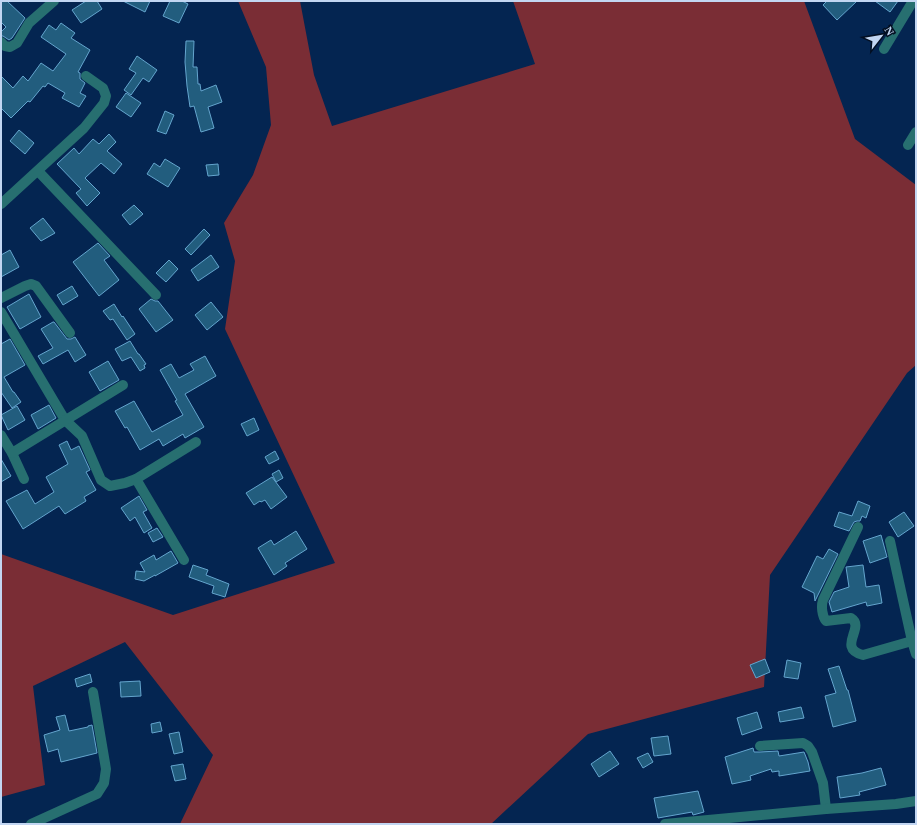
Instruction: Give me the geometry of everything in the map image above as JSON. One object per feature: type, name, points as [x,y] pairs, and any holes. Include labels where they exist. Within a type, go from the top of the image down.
[{"type":"street","points":[[1,42],[10,47],[17,43],[29,23],[54,1]]},
{"type":"street","points":[[884,49],[913,1]]},
{"type":"street","points":[[1,204],[84,128],[104,103],[106,96],[103,88],[86,76]]},
{"type":"street","points":[[908,145],[916,132]]},
{"type":"street","points":[[38,170],[156,295]]},
{"type":"street","points":[[1,298],[25,286],[31,284],[36,286],[70,333]]},
{"type":"street","points":[[1,312],[65,420],[82,436],[101,480],[110,486],[125,484],[136,479],[196,442]]},
{"type":"street","points":[[12,452],[123,385]]},
{"type":"street","points":[[1,435],[12,452],[24,478]]},
{"type":"street","points":[[136,479],[184,560]]},
{"type":"street","points":[[858,527],[822,600],[824,618],[826,620],[851,618],[854,620],[856,623],[851,646],[853,651],[858,654],[863,655],[914,648],[890,541]]},
{"type":"street","points":[[31,824],[97,794],[104,783],[106,769],[93,692]]},
{"type":"street","points":[[760,746],[803,744],[808,746],[812,752],[823,783],[826,809]]},
{"type":"street","points":[[665,824],[916,801]]},
{"type":"shaded area","points":[[238,1],[300,1],[314,75],[332,126],[535,64],[513,1],[804,1],[855,139],[916,185],[916,365],[907,373],[770,575],[764,687],[588,734],[491,824],[180,824],[213,755],[125,642],[33,686],[45,785],[1,797],[1,554],[173,615],[335,563],[225,329],[235,261],[224,223],[253,175],[271,125],[266,67]]},
{"type":"building","points":[[1,1],[7,1],[25,18],[12,38],[9,40],[1,36],[1,32],[6,27],[1,22]]},
{"type":"building","points":[[86,1],[97,1],[102,9],[81,23],[72,10]]},
{"type":"building","points":[[123,1],[150,1],[145,12]]},
{"type":"building","points":[[170,1],[182,1],[188,4],[179,23],[163,16]]},
{"type":"building","points":[[827,1],[857,1],[837,20],[823,5]]},
{"type":"building","points":[[875,1],[898,1],[890,12]]},
{"type":"building","points":[[61,23],[75,33],[71,38],[90,50],[78,72],[80,73],[80,79],[85,83],[80,93],[86,96],[79,107],[62,98],[65,93],[48,83],[45,87],[43,86],[30,102],[28,101],[11,118],[1,108],[1,76],[13,88],[23,76],[28,81],[41,63],[53,71],[66,54],[41,37],[49,25],[56,30]]},
{"type":"building","points":[[186,41],[194,41],[193,67],[197,67],[198,84],[200,84],[201,91],[216,85],[222,102],[208,107],[214,128],[201,132],[194,106],[190,107],[185,62]]},
{"type":"building","points":[[137,56],[157,70],[149,82],[143,78],[131,95],[124,90],[136,73],[129,69]]},
{"type":"building","points":[[126,93],[141,103],[131,117],[116,107]]},
{"type":"building","points":[[165,111],[174,115],[166,134],[157,131]]},
{"type":"building","points":[[19,130],[34,143],[25,154],[10,141]]},
{"type":"building","points":[[109,134],[116,142],[107,151],[122,164],[114,174],[101,163],[85,178],[100,193],[87,206],[76,193],[81,189],[57,164],[74,148],[79,154],[93,139],[99,144]]},
{"type":"building","points":[[165,159],[180,168],[168,187],[147,174],[154,163],[160,167]]},
{"type":"building","points":[[218,164],[219,175],[208,176],[206,165]]},
{"type":"building","points":[[134,205],[143,214],[130,225],[122,215]]},
{"type":"building","points":[[43,218],[55,233],[41,241],[30,228]]},
{"type":"building","points":[[204,229],[210,235],[191,255],[185,249]]},
{"type":"building","points":[[98,243],[110,256],[104,260],[119,280],[99,296],[73,262]]},
{"type":"building","points":[[10,250],[19,267],[1,277],[1,255]]},
{"type":"building","points":[[211,255],[219,267],[198,281],[191,270]]},
{"type":"building","points":[[169,260],[178,269],[166,282],[156,273]]},
{"type":"building","points":[[72,286],[78,296],[63,305],[57,295]]},
{"type":"building","points":[[29,294],[41,317],[20,329],[7,307]]},
{"type":"building","points":[[151,299],[158,301],[173,320],[156,332],[139,309]]},
{"type":"building","points":[[211,302],[223,317],[207,330],[195,315]]},
{"type":"building","points":[[114,304],[135,334],[127,340],[113,319],[110,320],[103,311]]},
{"type":"building","points":[[53,322],[67,339],[75,337],[86,355],[75,362],[68,350],[43,364],[38,356],[53,348],[41,329]]},
{"type":"building","points":[[10,339],[25,365],[4,377],[21,402],[12,408],[1,392],[1,344]]},
{"type":"building","points":[[130,341],[146,364],[144,365],[145,368],[140,371],[131,357],[122,361],[115,349]]},
{"type":"building","points":[[205,356],[216,376],[185,394],[204,427],[185,438],[183,434],[163,446],[159,439],[140,450],[127,427],[125,428],[115,411],[134,401],[152,432],[183,415],[175,401],[177,400],[160,370],[171,364],[179,378],[194,370],[190,364]]},
{"type":"building","points":[[108,361],[119,380],[100,391],[89,372]]},
{"type":"building","points":[[49,405],[56,418],[38,429],[31,415]]},
{"type":"building","points":[[17,406],[25,420],[8,430],[1,415]]},
{"type":"building","points":[[254,418],[259,430],[247,436],[241,424]]},
{"type":"building","points":[[67,441],[71,450],[79,446],[90,470],[86,472],[96,490],[84,497],[86,501],[65,514],[59,506],[23,529],[6,501],[27,490],[35,504],[54,492],[46,477],[68,464],[59,445]]},
{"type":"building","points":[[275,451],[279,459],[269,464],[265,457]]},
{"type":"building","points":[[1,459],[11,476],[1,482]]},
{"type":"building","points":[[279,470],[283,478],[276,482],[272,474]]},
{"type":"building","points":[[272,477],[287,497],[271,509],[265,500],[254,505],[246,493]]},
{"type":"building","points":[[139,496],[147,510],[143,512],[152,528],[144,533],[135,517],[130,521],[121,508]]},
{"type":"building","points":[[858,501],[870,506],[866,518],[862,516],[860,521],[854,522],[849,531],[834,526],[839,512],[852,516]]},
{"type":"building","points":[[904,512],[914,526],[898,537],[889,522]]},
{"type":"building","points":[[157,528],[163,537],[153,542],[148,533]]},
{"type":"building","points":[[296,531],[307,549],[285,563],[287,566],[274,575],[258,548],[271,540],[274,545]]},
{"type":"building","points":[[881,535],[887,557],[870,563],[863,541]]},
{"type":"building","points":[[829,549],[838,554],[815,601],[814,593],[802,587],[817,556],[823,559]]},
{"type":"building","points":[[171,551],[178,563],[144,581],[135,579],[136,571],[145,572],[140,563],[154,555],[156,560]]},
{"type":"building","points":[[193,565],[208,570],[206,575],[229,584],[225,597],[212,593],[214,586],[189,577]]},
{"type":"building","points":[[863,565],[866,587],[879,585],[882,603],[867,606],[866,602],[832,612],[829,602],[834,592],[849,587],[846,567]]},
{"type":"building","points":[[765,659],[770,672],[756,678],[750,665]]},
{"type":"building","points":[[787,660],[801,663],[798,679],[784,677]]},
{"type":"building","points":[[839,666],[848,690],[856,721],[833,727],[825,696],[836,693],[828,669]]},
{"type":"building","points":[[90,674],[92,682],[77,687],[75,679]]},
{"type":"building","points":[[140,681],[141,696],[121,697],[120,682]]},
{"type":"building","points":[[801,707],[804,718],[780,722],[778,712]]},
{"type":"building","points":[[757,712],[762,728],[742,735],[737,718]]},
{"type":"building","points":[[65,715],[69,731],[92,725],[97,753],[61,762],[58,749],[48,752],[44,735],[60,730],[56,717]]},
{"type":"building","points":[[160,722],[162,731],[152,733],[151,724]]},
{"type":"building","points":[[179,732],[183,752],[174,754],[169,734]]},
{"type":"building","points":[[668,736],[671,754],[654,756],[651,738]]},
{"type":"building","points":[[753,748],[754,752],[778,751],[779,756],[804,752],[810,771],[779,776],[779,771],[772,772],[771,769],[750,776],[751,780],[732,784],[725,757]]},
{"type":"building","points":[[610,751],[619,764],[599,777],[591,764]]},
{"type":"building","points":[[648,753],[653,762],[643,768],[637,758]]},
{"type":"building","points":[[183,764],[186,779],[175,781],[171,766]]},
{"type":"building","points":[[881,768],[886,785],[859,792],[860,795],[840,798],[837,777]]},
{"type":"building","points":[[698,791],[704,812],[693,815],[692,812],[658,818],[654,798]]}]
